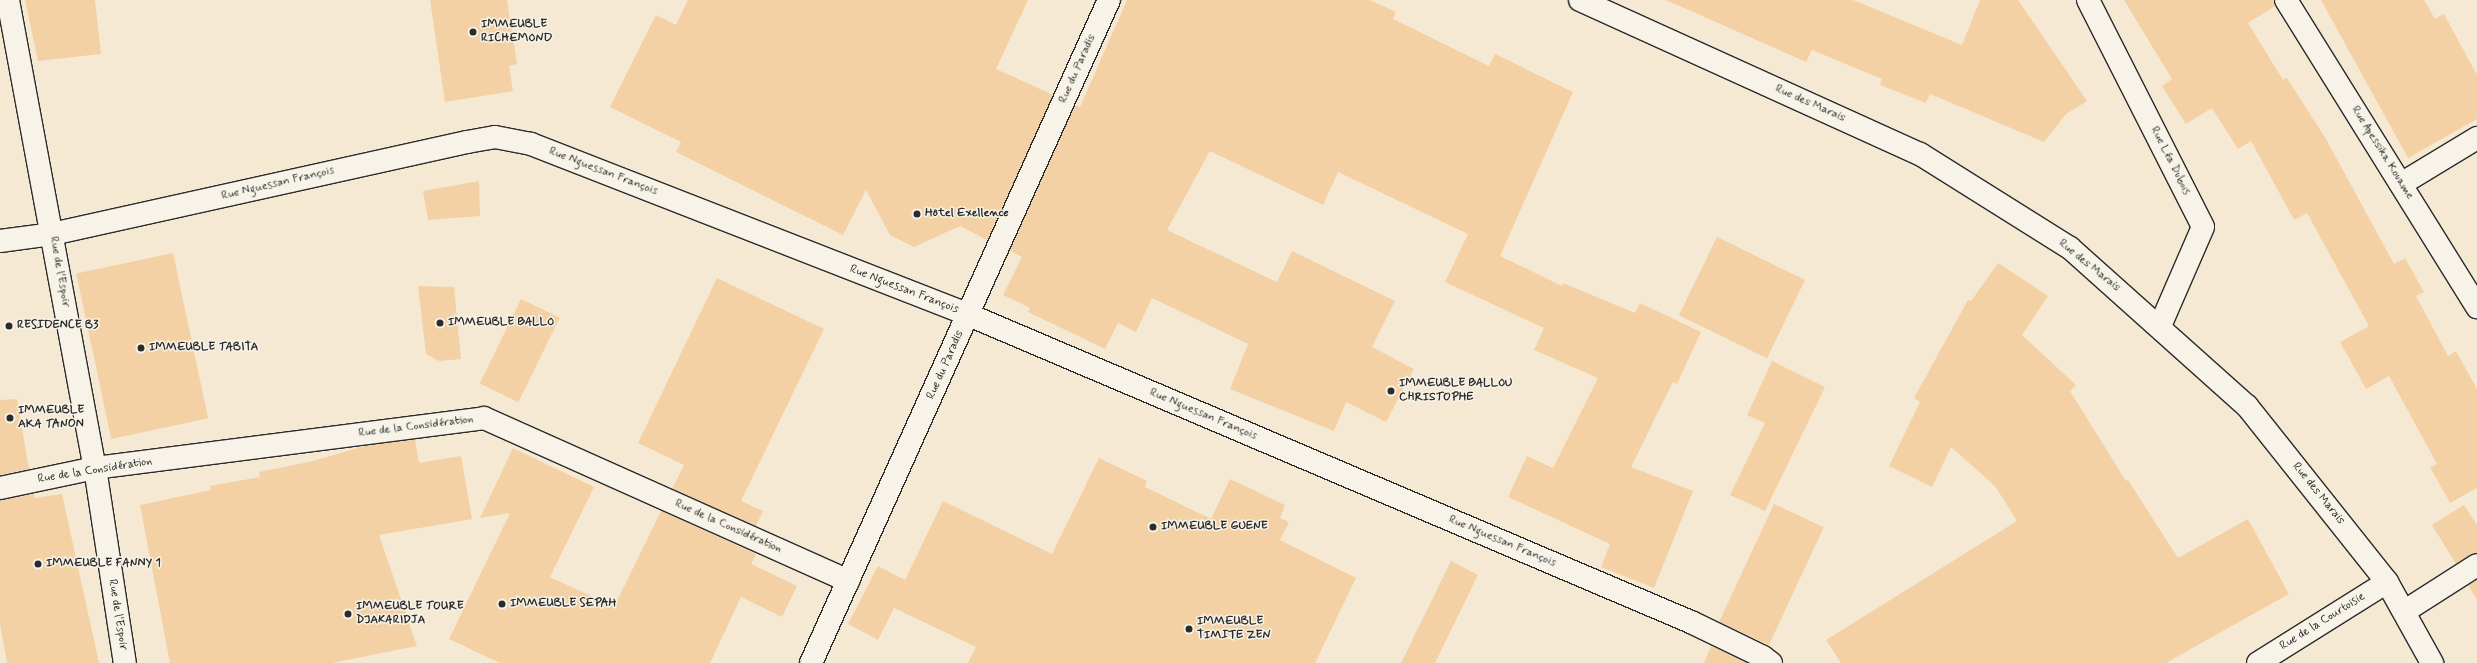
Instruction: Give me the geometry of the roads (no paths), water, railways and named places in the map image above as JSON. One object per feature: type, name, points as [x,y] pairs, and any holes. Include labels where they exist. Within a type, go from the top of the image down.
[{"type":"street","name":"Rue de l'Espoir","points":[[8,0],[95,468],[125,663]]},
{"type":"street","name":"Rue du Paradis","points":[[811,663],[969,315],[1109,0]]},
{"type":"street","name":"Rue des Marais","points":[[1580,0],[1920,154],[2070,248],[2160,326],[2247,406],[2387,582],[2405,611],[2432,663]]},
{"type":"street","name":"Rue Léa Dubois","points":[[2088,0],[2203,227],[2160,326]]},
{"type":"street","name":"Rue Apessika Kouame","points":[[2286,0],[2477,307]]},
{"type":"street","name":"Rue Nguessan François","points":[[0,241],[52,234],[494,137],[530,144],[969,315],[1691,622],[1763,657],[1771,663]]},
{"type":"street","points":[[2401,184],[2477,138]]},
{"type":"street","name":"Rue de la Considération","points":[[0,488],[95,468],[484,418],[848,581]]},
{"type":"street","points":[[2405,611],[2477,564]]},
{"type":"street","name":"Rue de la Courtoisie","points":[[2258,663],[2387,582]]},
{"type":"place","name":"IMMEUBLE RICHEMOND","points":[[473,32]]},
{"type":"place","name":"Hôtel Exellence","points":[[917,214]]},
{"type":"place","name":"IMMEUBLE BALLO","points":[[440,323]]},
{"type":"place","name":"RESIDENCE B3","points":[[9,326]]},
{"type":"place","name":"IMMEUBLE TABITA","points":[[141,348]]},
{"type":"place","name":"IMMEUBLE BALLOU CHRISTOPHE","points":[[1391,391]]},
{"type":"place","name":"IMMEUBLE AKA TANON","points":[[10,418]]},
{"type":"place","name":"IMMEUBLE GUENE","points":[[1153,527]]},
{"type":"place","name":"IMMEUBLE FANNY 1","points":[[38,564]]},
{"type":"place","name":"IMMEUBLE SEPAH","points":[[502,604]]},
{"type":"place","name":"IMMEUBLE TOURE DJAKARIDJA","points":[[348,614]]},
{"type":"place","name":"IMMEUBLE TIMITE ZEN","points":[[1189,629]]}]
